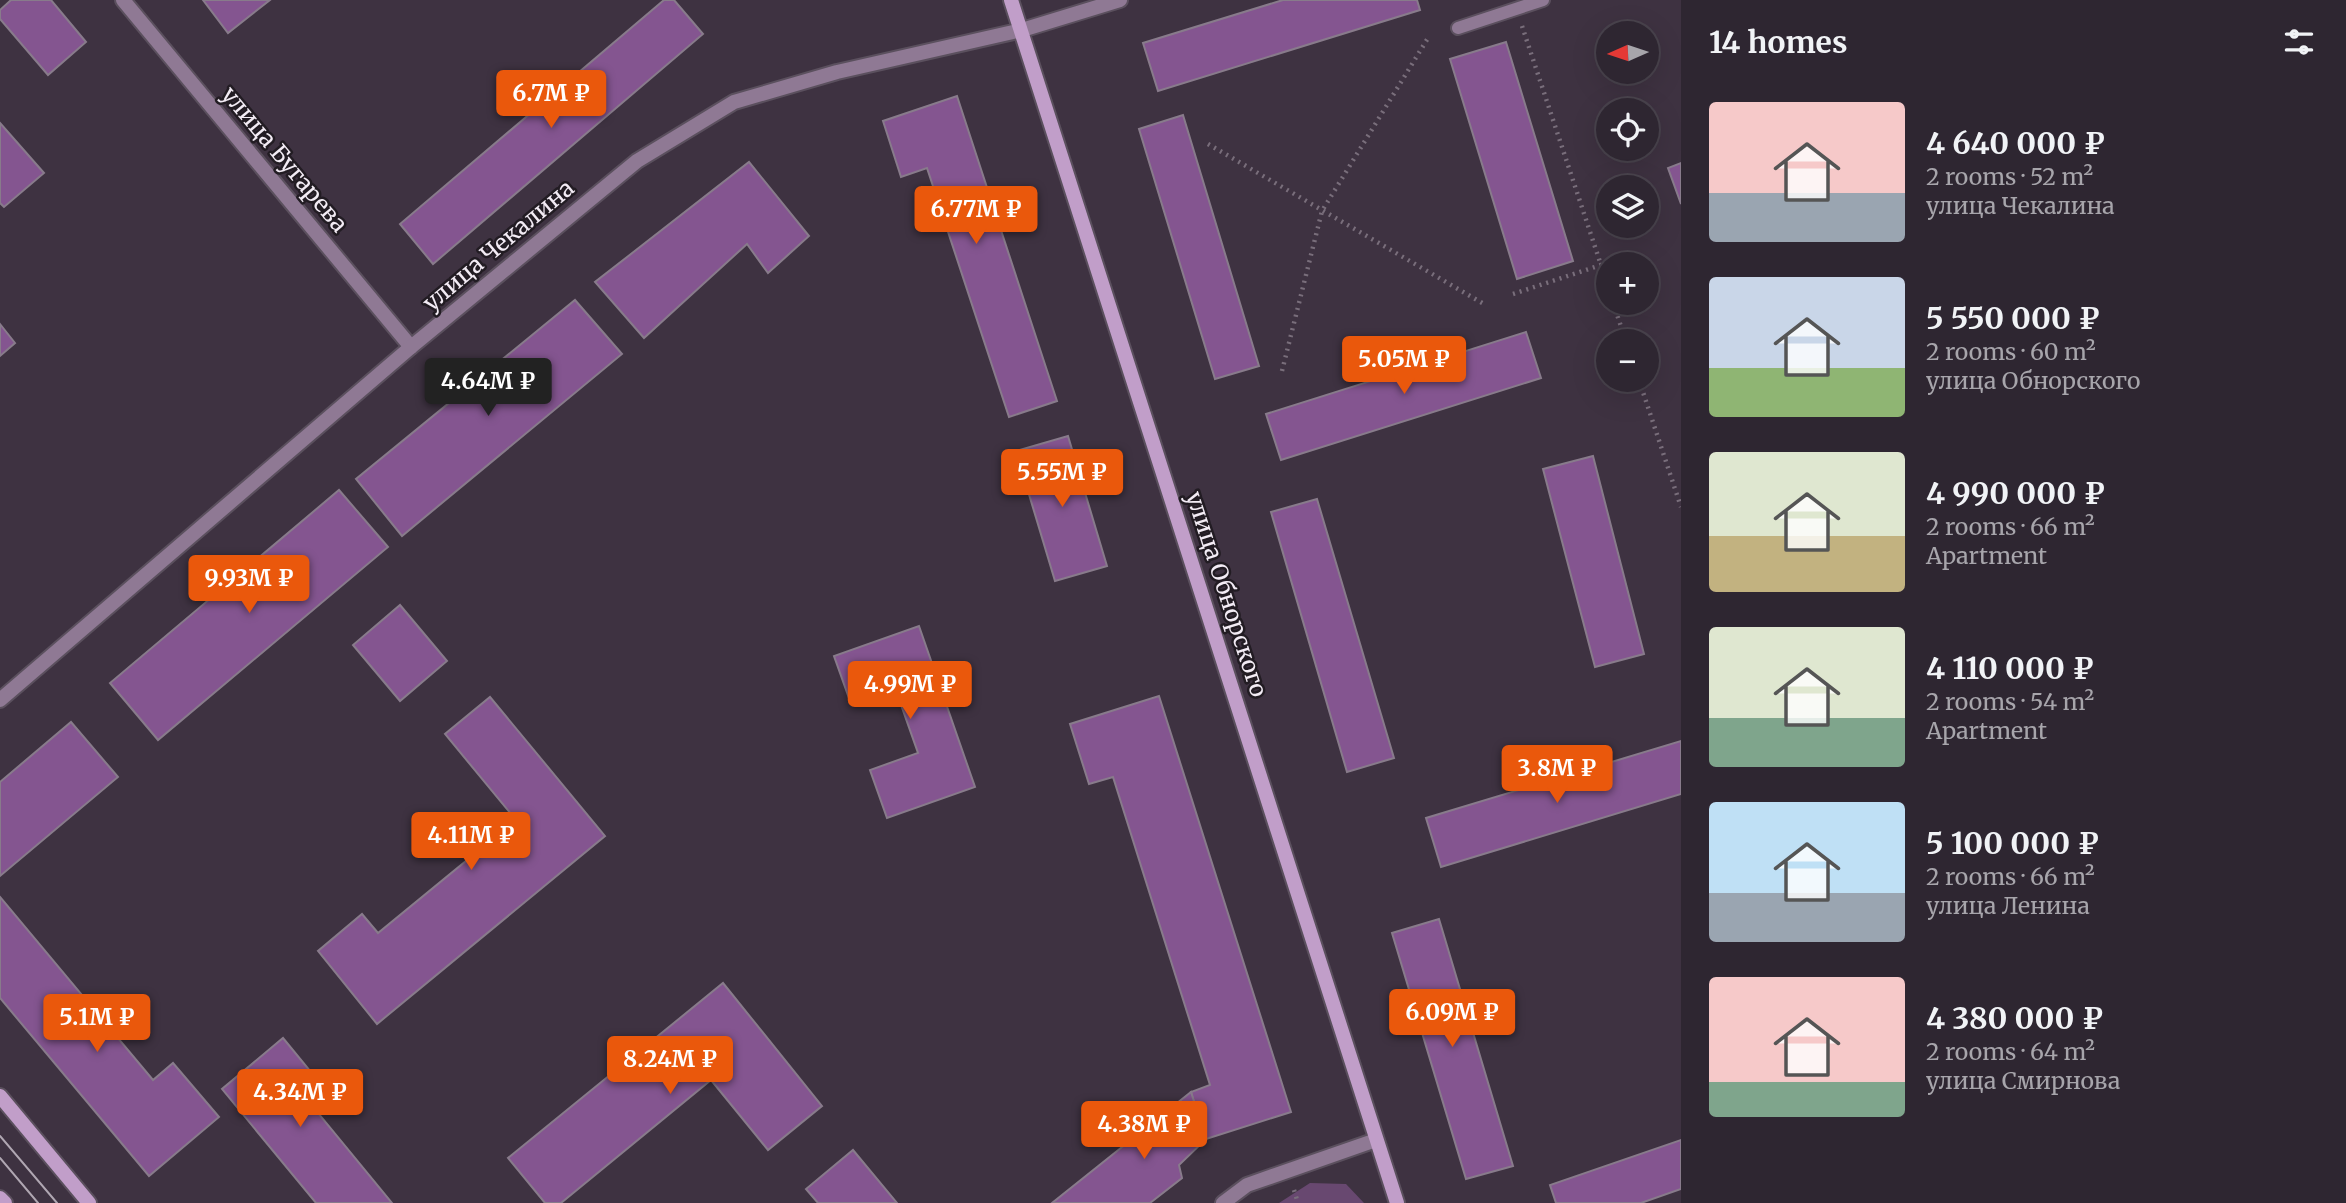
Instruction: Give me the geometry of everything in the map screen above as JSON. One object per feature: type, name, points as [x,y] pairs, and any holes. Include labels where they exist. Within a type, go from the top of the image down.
[{"type":"main road","name":"улица Обнорского","points":[[1012,0],[1396,1203]]},
{"type":"main road","points":[[0,1097],[89,1203]]},
{"type":"main road","points":[[0,1198],[5,1203]]},
{"type":"street","name":"улица Бугарева","points":[[123,0],[411,346]]},
{"type":"street","name":"улица Чекалина","points":[[0,700],[411,346],[637,161],[734,102],[837,72],[1023,30],[1120,0]]},
{"type":"street","points":[[1223,1203],[1247,1185],[1376,1140]]},
{"type":"lane","points":[[1458,28],[1543,0]]},
{"type":"path","points":[[1516,9],[1597,252]]},
{"type":"path","points":[[1282,370],[1322,211],[1428,38]]},
{"type":"path","points":[[1208,144],[1484,304]]},
{"type":"path","points":[[1513,294],[1596,267]]},
{"type":"path","points":[[1643,392],[1681,507]]},
{"type":"shaded area","points":[[1310,1183],[1346,1184],[1364,1203],[1279,1203]]},
{"type":"building","points":[[11,0],[51,0],[86,42],[48,75],[0,19],[0,10]]},
{"type":"building","points":[[203,0],[270,0],[228,33]]},
{"type":"building","points":[[664,0],[674,0],[703,34],[433,264],[400,224]]},
{"type":"building","points":[[1283,0],[1417,0],[1420,10],[1158,91],[1143,43]]},
{"type":"building","points":[[1506,42],[1573,261],[1517,279],[1450,59]]},
{"type":"building","points":[[957,96],[1057,401],[1009,417],[927,168],[901,177],[883,121]]},
{"type":"building","points":[[1183,115],[1259,366],[1215,379],[1139,129]]},
{"type":"building","points":[[0,123],[44,173],[4,207],[0,203]]},
{"type":"building","points":[[749,162],[809,236],[768,273],[747,244],[644,338],[595,282]]},
{"type":"building","points":[[1681,163],[1681,204],[1668,168]]},
{"type":"building","points":[[575,300],[622,354],[402,536],[356,479]]},
{"type":"building","points":[[0,324],[15,343],[0,356]]},
{"type":"building","points":[[1526,332],[1541,378],[1281,460],[1266,414]]},
{"type":"building","points":[[1068,436],[1107,566],[1055,581],[1016,451]]},
{"type":"building","points":[[1593,456],[1644,654],[1595,667],[1543,469]]},
{"type":"building","points":[[339,490],[388,547],[158,740],[110,683]]},
{"type":"building","points":[[1317,499],[1394,758],[1347,772],[1271,512]]},
{"type":"building","points":[[400,605],[447,661],[400,701],[353,645]]},
{"type":"building","points":[[919,626],[975,787],[887,818],[870,770],[918,753],[894,685],[850,701],[834,656]]},
{"type":"building","points":[[1159,696],[1291,1112],[1206,1139],[1191,1092],[1210,1085],[1113,777],[1089,784],[1070,724]]},
{"type":"building","points":[[490,697],[605,836],[377,1024],[318,951],[362,914],[378,933],[516,820],[445,734]]},
{"type":"building","points":[[71,722],[118,777],[0,876],[0,782]]},
{"type":"building","points":[[1681,741],[1681,794],[1441,867],[1426,818]]},
{"type":"building","points":[[0,897],[153,1080],[173,1063],[219,1117],[149,1176],[0,998]]},
{"type":"building","points":[[1439,919],[1513,1166],[1466,1179],[1392,933]]},
{"type":"building","points":[[723,983],[822,1106],[768,1150],[711,1080],[561,1203],[545,1203],[508,1158]]},
{"type":"building","points":[[283,1038],[320,1083],[304,1096],[392,1203],[316,1203],[222,1089]]},
{"type":"building","points":[[1191,1092],[1206,1139],[1179,1165],[1182,1178],[1150,1203],[1052,1203]]},
{"type":"building","points":[[1681,1140],[1681,1189],[1641,1203],[1556,1203],[1550,1185]]},
{"type":"building","points":[[853,1150],[897,1203],[818,1203],[806,1189]]},
{"type":"tram line","points":[[0,1136],[57,1203]]},
{"type":"tram line","points":[[0,1158],[38,1203]]}]
